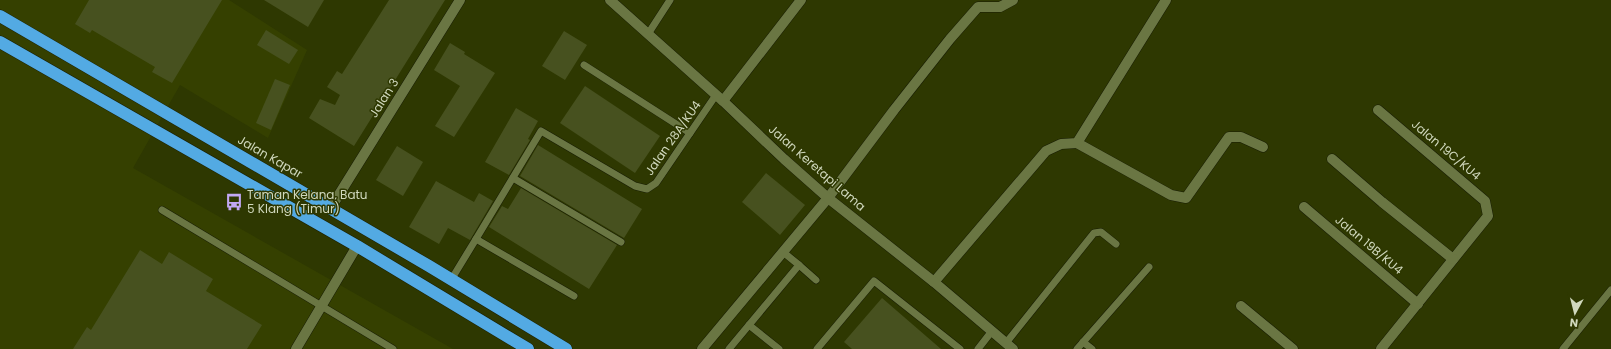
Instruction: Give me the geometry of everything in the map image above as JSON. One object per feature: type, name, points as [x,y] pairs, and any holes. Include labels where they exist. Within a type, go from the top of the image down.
[{"type":"highway","name":"Jalan Kapar","points":[[0,16],[566,349]]},
{"type":"highway","points":[[0,42],[357,246],[528,349]]},
{"type":"street","name":"Jalan 3","points":[[330,209],[460,0]]},
{"type":"street","name":"Jalan Keretapi Lama","points":[[610,0],[720,98],[784,159],[828,198],[934,282],[1009,346]]},
{"type":"street","points":[[720,98],[801,0]]},
{"type":"street","points":[[702,349],[828,198],[894,110],[950,39],[978,7],[1000,7],[1013,0]]},
{"type":"street","points":[[1077,143],[1166,0]]},
{"type":"street","name":"Jalan 19C/KU4","points":[[1378,110],[1485,201],[1488,216],[1453,259]]},
{"type":"street","points":[[934,282],[1046,151],[1061,144],[1077,143],[1171,195],[1186,198],[1229,137],[1241,137],[1263,147]]},
{"type":"street","points":[[1332,159],[1382,202],[1453,259],[1381,349]]},
{"type":"street","name":"Jalan 19B/KU4","points":[[1304,207],[1418,304]]},
{"type":"street","points":[[296,349],[357,246]]},
{"type":"street","points":[[1241,306],[1293,349]]},
{"type":"lane","points":[[648,34],[670,0]]},
{"type":"lane","points":[[584,65],[690,133]]},
{"type":"lane","name":"Jalan 28A/KU4","points":[[513,178],[541,130],[635,186],[647,189],[656,183],[690,133],[720,98]]},
{"type":"lane","points":[[451,280],[513,178],[622,242]]},
{"type":"lane","points":[[162,210],[393,349]]},
{"type":"lane","points":[[1009,346],[1094,233],[1101,232],[1116,244]]},
{"type":"lane","points":[[476,238],[574,296]]},
{"type":"lane","points":[[783,252],[816,280]]},
{"type":"lane","points":[[729,349],[799,265]]},
{"type":"lane","points":[[1077,349],[1149,266]]},
{"type":"lane","points":[[817,349],[874,281],[960,349]]},
{"type":"lane","points":[[1563,349],[1611,290]]},
{"type":"lane","points":[[749,324],[779,349]]},
{"type":"lane","points":[[978,349],[992,331]]},
{"type":"lane","points":[[1082,342],[1092,349]]},
{"type":"shaded area","points":[[0,0],[229,0],[307,50],[268,138],[180,85],[133,168],[453,349],[0,349]]},
{"type":"building","points":[[89,0],[222,0],[172,83],[152,72],[155,67],[92,30],[90,33],[75,24]]},
{"type":"building","points":[[264,0],[324,0],[308,27]]},
{"type":"building","points":[[389,0],[445,0],[354,146],[309,118],[320,99],[335,105],[340,95],[327,87],[337,71],[342,74]]},
{"type":"building","points":[[266,30],[298,50],[289,64],[257,45]]},
{"type":"building","points":[[564,31],[587,45],[565,80],[542,66]]},
{"type":"building","points":[[450,43],[465,52],[464,54],[495,73],[454,137],[435,126],[460,86],[434,70]]},
{"type":"building","points":[[275,79],[290,85],[271,130],[256,123]]},
{"type":"building","points":[[585,86],[660,136],[635,173],[560,123]]},
{"type":"building","points":[[516,108],[538,121],[528,139],[530,140],[509,175],[485,162]]},
{"type":"building","points":[[538,145],[642,209],[624,238],[520,176]]},
{"type":"building","points":[[397,146],[423,162],[403,196],[376,180]]},
{"type":"building","points":[[766,173],[805,205],[780,235],[742,202]]},
{"type":"building","points":[[436,181],[474,202],[479,193],[493,201],[470,240],[448,228],[439,244],[409,227]]},
{"type":"building","points":[[521,188],[617,245],[589,289],[489,227],[502,206],[508,209]]},
{"type":"building","points":[[140,250],[162,264],[169,252],[213,279],[206,291],[262,325],[247,349],[73,349],[87,327],[91,330]]},
{"type":"building","points":[[882,298],[941,349],[852,349],[844,342]]},
{"type":"place","name":"Taman Kelana, Batu 5 Klang (Timur)","points":[[234,202]]}]
